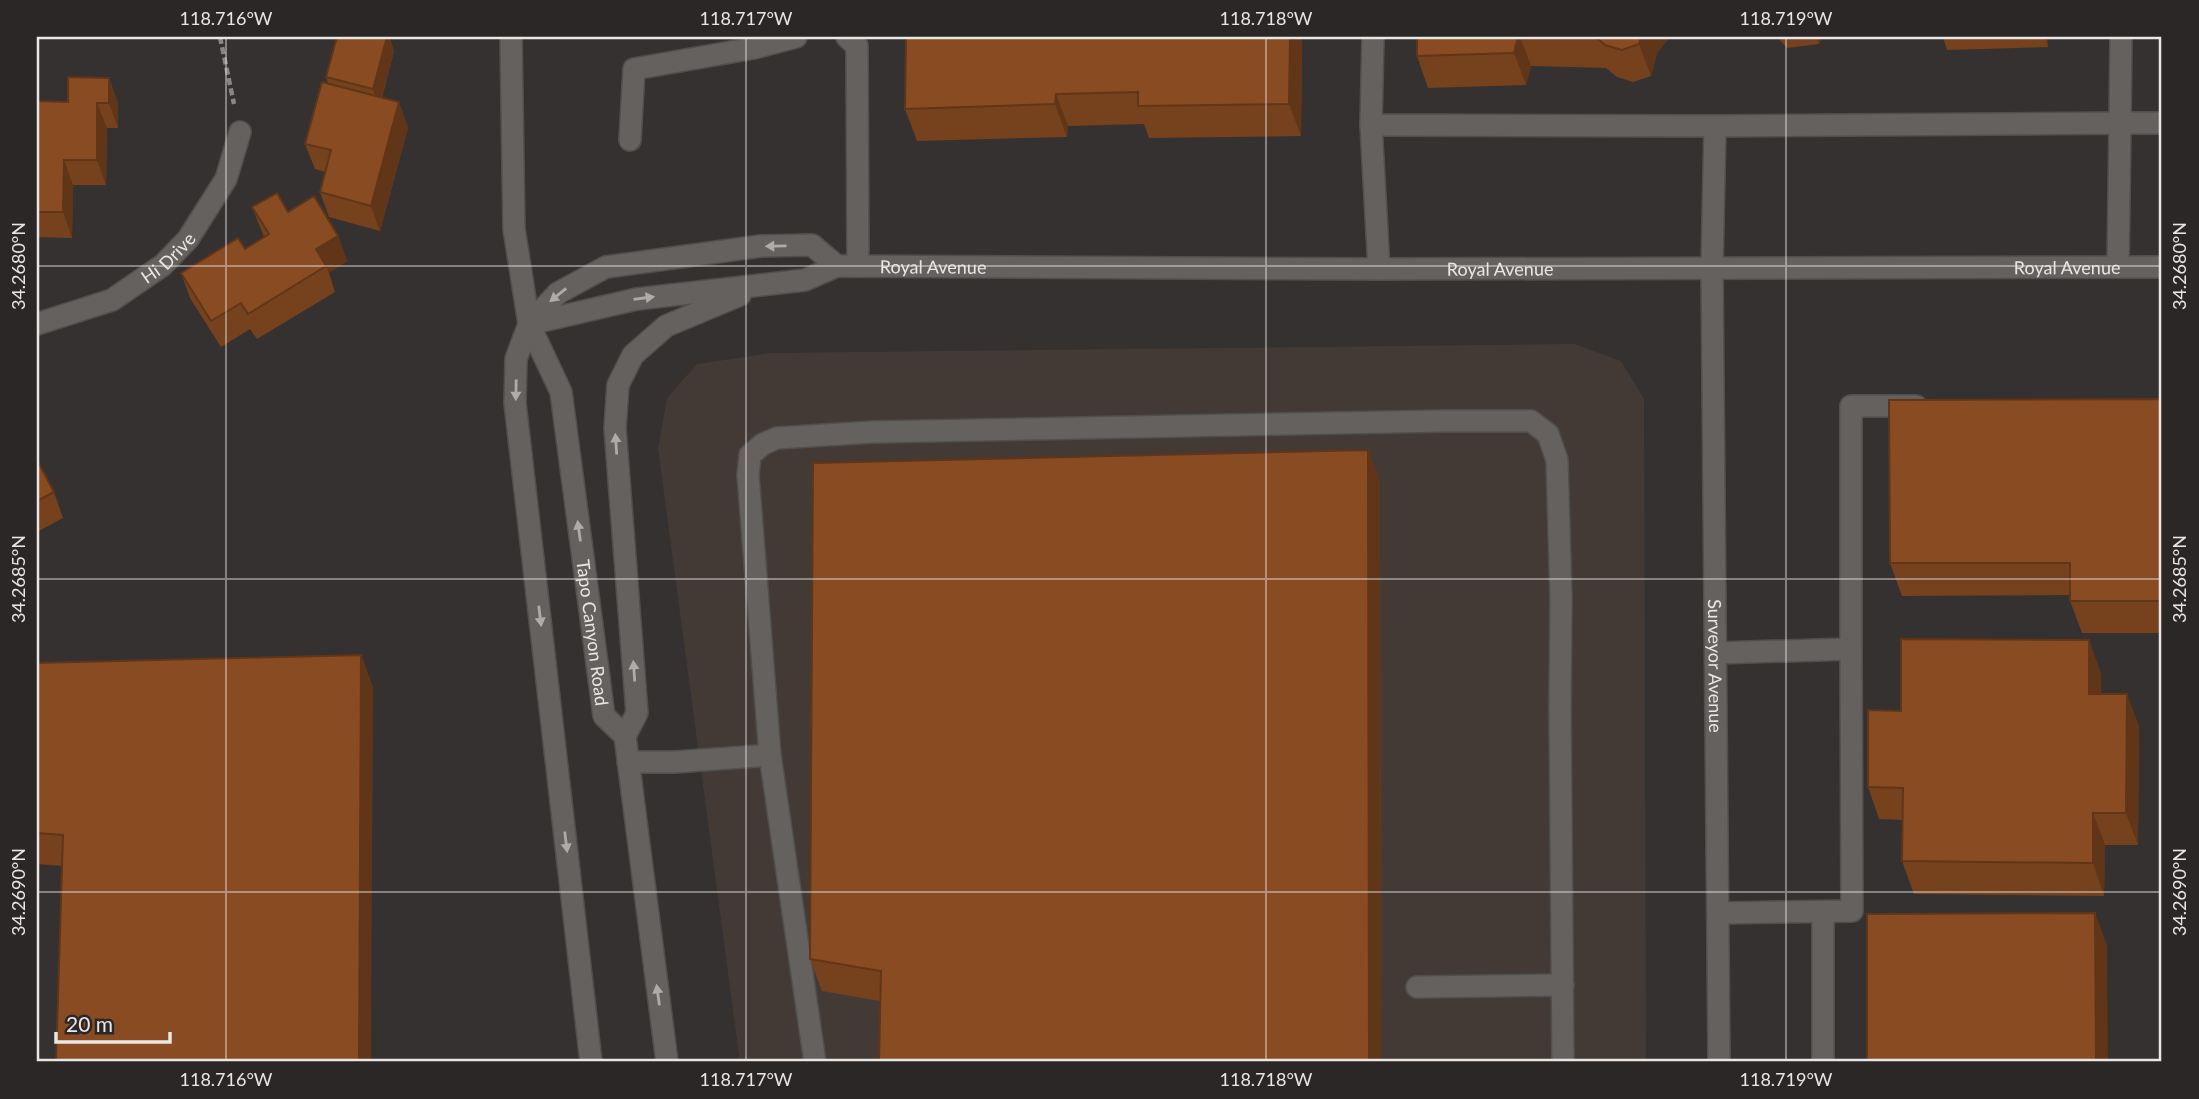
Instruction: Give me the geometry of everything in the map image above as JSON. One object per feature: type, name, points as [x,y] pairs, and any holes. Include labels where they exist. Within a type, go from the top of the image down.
[{"type":"main road","name":"Tapo Canyon Road","points":[[511,37],[513,216],[529,324],[561,392],[604,716],[625,736]]},
{"type":"main road","points":[[630,140],[634,69],[754,48],[796,37]]},
{"type":"main road","points":[[529,324],[558,293],[606,267],[761,246],[812,246],[847,266],[857,46],[847,37]]},
{"type":"main road","points":[[1373,37],[1371,125],[1379,269]]},
{"type":"main road","points":[[2118,267],[2121,37]]},
{"type":"main road","points":[[1371,125],[2162,123]]},
{"type":"main road","name":"Surveyor Avenue","points":[[1715,126],[1712,269],[1719,1062]]},
{"type":"main road","name":"Hi Drive","points":[[37,324],[112,300],[163,265],[188,239],[226,179],[240,131]]},
{"type":"main road","name":"Royal Avenue","points":[[529,324],[637,299],[805,280],[847,266],[1379,269],[2162,267]]},
{"type":"main road","points":[[667,1062],[625,736],[637,713],[615,428],[618,384],[633,355],[666,326],[762,286]]},
{"type":"main road","name":"Tapo Canyon Road","points":[[529,324],[516,359],[515,403],[591,1062]]},
{"type":"main road","points":[[1719,913],[1852,911],[1851,407],[1932,406]]},
{"type":"main road","points":[[815,1062],[770,755],[748,475],[750,455],[763,444],[778,438],[873,432],[1531,421],[1548,434],[1558,460],[1563,1062]]},
{"type":"main road","points":[[1716,653],[1851,649]]},
{"type":"main road","points":[[628,762],[675,762],[770,755]]},
{"type":"main road","points":[[1823,912],[1823,1062]]},
{"type":"main road","points":[[1417,987],[1563,985]]},
{"type":"path","points":[[220,37],[240,131]]},
{"type":"shaded area","points":[[1574,344],[1621,361],[1644,399],[1646,1062],[740,1062],[658,448],[667,398],[697,364],[771,353]]},
{"type":"building","points":[[337,37],[387,37],[373,89],[326,77]]},
{"type":"building","points":[[906,37],[1290,37],[1289,104],[1138,106],[1138,92],[1056,94],[1055,104],[905,109]]},
{"type":"building","points":[[1417,37],[1518,37],[1514,53],[1417,56]]},
{"type":"building","points":[[1596,37],[1641,37],[1639,44],[1622,50],[1605,45]]},
{"type":"building","points":[[68,77],[109,78],[109,103],[97,103],[97,160],[64,160],[63,212],[37,212],[37,101],[68,102]]},
{"type":"building","points":[[322,82],[399,102],[371,206],[320,192],[331,150],[305,144]]},
{"type":"building","points":[[277,193],[288,212],[314,196],[338,236],[316,249],[326,266],[248,314],[241,303],[211,321],[181,273],[238,238],[245,249],[269,234],[252,207]]},
{"type":"building","points":[[2162,399],[2162,601],[2070,601],[2070,563],[1890,563],[1889,400]]},
{"type":"building","points":[[1368,450],[1369,1062],[879,1062],[881,971],[810,959],[813,463]]},
{"type":"building","points":[[37,460],[54,492],[37,501]]},
{"type":"building","points":[[1901,639],[2089,640],[2089,694],[2127,694],[2126,813],[2093,813],[2093,863],[1902,861],[1903,788],[1868,787],[1868,710],[1901,711]]},
{"type":"building","points":[[361,655],[359,1062],[56,1062],[63,835],[37,833],[37,663]]},
{"type":"building","points":[[2095,913],[2096,1062],[1867,1062],[1867,914]]}]
